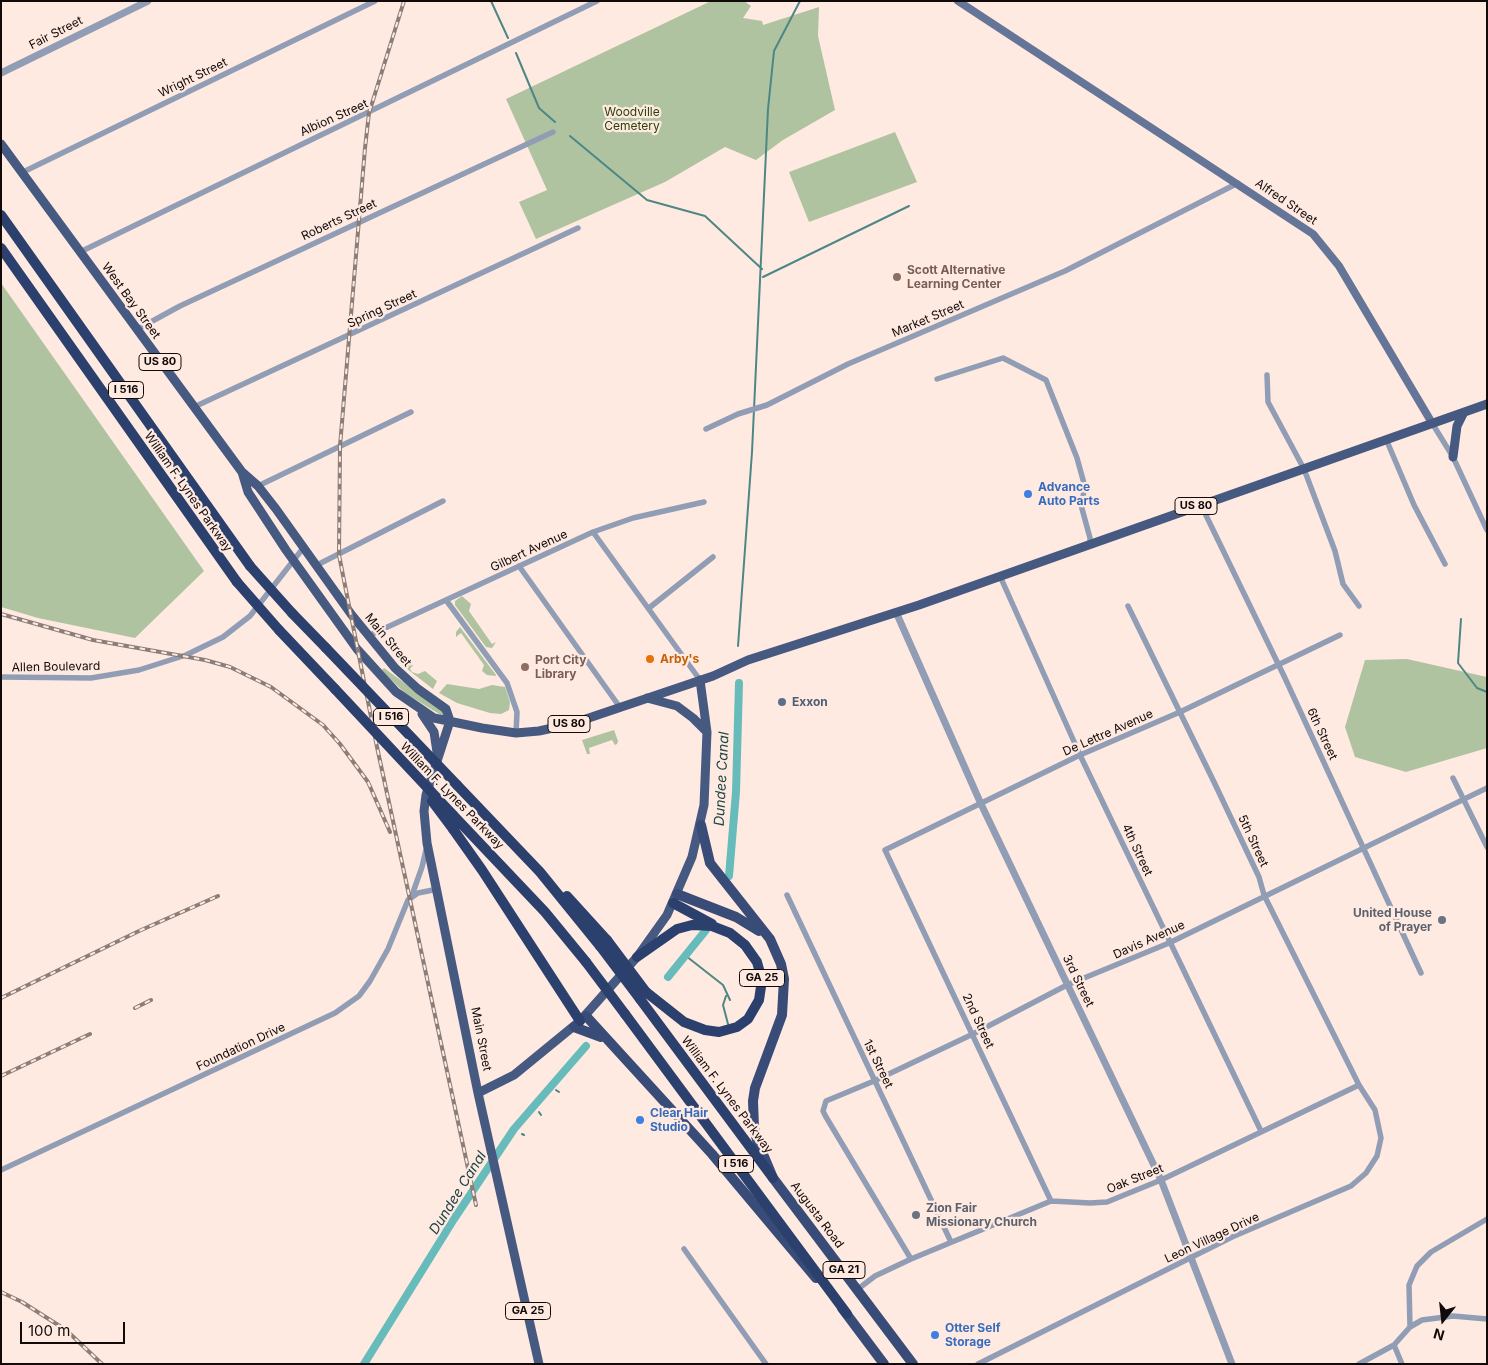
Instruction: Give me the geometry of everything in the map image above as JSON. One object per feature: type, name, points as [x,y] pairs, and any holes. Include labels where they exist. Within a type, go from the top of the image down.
[{"type":"highway","name":"William F. Lynes Parkway","points":[[1,215],[250,566],[292,613],[540,872],[603,943],[773,1178]]},
{"type":"highway","name":"William F. Lynes Parkway","points":[[1,248],[237,582],[411,772],[545,912],[586,962],[847,1314]]},
{"type":"highway","points":[[411,772],[482,870],[580,1021],[605,1039]]},
{"type":"highway","name":"Augusta Road","points":[[701,825],[707,856],[715,871],[770,940],[781,964],[784,1004],[779,1025],[755,1088],[752,1114],[757,1140],[773,1178],[858,1289],[912,1364]]},
{"type":"highway","points":[[675,898],[726,931]]},
{"type":"highway","points":[[675,898],[736,917],[770,940]]},
{"type":"highway","name":"GA 25","points":[[637,957],[677,929],[703,925],[726,931],[738,938],[752,952],[762,980],[759,1000],[754,1011],[741,1024],[719,1032],[699,1028],[677,1018],[643,996]]},
{"type":"highway","points":[[580,1021],[605,1039],[712,1154],[790,1249],[847,1314],[884,1364]]},
{"type":"main road","name":"Alfred Street","points":[[958,1],[1313,234],[1339,266],[1432,423]]},
{"type":"main road","name":"West Bay Street","points":[[1,144],[242,472],[258,486],[317,565],[350,614]]},
{"type":"main road","name":"US 80","points":[[419,710],[434,718],[516,733],[561,727],[700,680],[748,660],[1000,576],[1487,404]]},
{"type":"main road","points":[[1453,457],[1457,426],[1464,412]]},
{"type":"main road","name":"West Bay Street","points":[[242,472],[248,492],[357,649],[384,681],[419,710]]},
{"type":"main road","name":"Main Street","points":[[350,614],[405,678],[446,709],[450,721],[426,795],[424,811],[427,843],[438,889],[478,1093],[492,1147],[539,1364]]},
{"type":"main road","points":[[637,957],[675,898],[692,857],[701,825],[706,782],[707,732],[700,680]]},
{"type":"main road","points":[[647,698],[677,706],[707,732]]},
{"type":"main road","points":[[419,710],[434,732],[437,758]]},
{"type":"main road","name":"GA 25","points":[[478,1093],[514,1075],[580,1021],[637,957]]},
{"type":"street","name":"Fair Street","points":[[1,73],[148,1]]},
{"type":"street","name":"Wright Street","points":[[21,173],[375,1]]},
{"type":"street","name":"Albion Street","points":[[80,252],[597,1]]},
{"type":"street","name":"Roberts Street","points":[[136,330],[180,306],[553,132]]},
{"type":"street","name":"Market Street","points":[[706,429],[738,414],[767,405],[848,364],[1065,271],[1238,183]]},
{"type":"street","name":"Spring Street","points":[[194,407],[578,228]]},
{"type":"street","points":[[937,379],[1003,358],[1046,380],[1077,458],[1085,487],[1082,505],[1090,544]]},
{"type":"street","points":[[1267,375],[1268,402],[1304,469],[1335,551],[1343,584],[1359,606]]},
{"type":"street","points":[[258,486],[411,412]]},
{"type":"street","name":"Alfred Street","points":[[1432,423],[1453,457],[1487,530]]},
{"type":"street","points":[[1386,439],[1414,505],[1445,564]]},
{"type":"street","points":[[317,565],[443,501]]},
{"type":"street","name":"Gilbert Avenue","points":[[368,636],[593,532],[634,518],[704,502]]},
{"type":"street","name":"6th Street","points":[[1201,505],[1278,664],[1421,973]]},
{"type":"street","points":[[593,532],[700,680]]},
{"type":"street","name":"Allen Boulevard","points":[[1,677],[91,678],[140,670],[186,656],[223,637],[239,626],[263,601],[304,548]]},
{"type":"street","points":[[649,608],[713,557]]},
{"type":"street","points":[[519,566],[620,706]]},
{"type":"street","name":"4th Street","points":[[1000,576],[1080,755],[1261,1131]]},
{"type":"street","points":[[446,600],[507,683],[517,712],[516,733]]},
{"type":"street","name":"5th Street","points":[[1128,606],[1259,877],[1264,895],[1359,1085]]},
{"type":"street","name":"3rd Street","points":[[896,612],[981,804],[1162,1180],[1232,1364]]},
{"type":"street","name":"De Lettre Avenue","points":[[885,850],[1080,755],[1180,712],[1340,636]]},
{"type":"street","points":[[1453,778],[1487,847]]},
{"type":"street","name":"Davis Avenue","points":[[911,1259],[823,1111],[826,1101],[874,1081],[973,1034],[1068,985],[1169,943],[1264,895],[1364,849],[1487,788]]},
{"type":"street","name":"Foundation Drive","points":[[1,1170],[317,1023],[342,1009],[359,996],[379,967],[405,905],[411,898],[422,867],[427,843]]},
{"type":"street","name":"2nd Street","points":[[885,850],[1051,1201]]},
{"type":"street","points":[[411,898],[438,889]]},
{"type":"street","name":"1st Street","points":[[787,896],[950,1242]]},
{"type":"street","name":"Oak Street","points":[[858,1289],[875,1276],[911,1259],[1051,1201],[1090,1204],[1107,1202],[1162,1180],[1359,1085]]},
{"type":"street","name":"Leon Village Drive","points":[[978,1364],[1232,1238],[1351,1186],[1366,1173],[1376,1156],[1381,1138],[1375,1110],[1359,1085]]},
{"type":"street","points":[[1410,1326],[1409,1285],[1417,1266],[1431,1252],[1487,1219]]},
{"type":"street","points":[[684,1248],[766,1364]]},
{"type":"street","points":[[1358,1364],[1394,1345],[1410,1326],[1422,1320],[1444,1316],[1487,1319]]},
{"type":"street","points":[[1394,1345],[1402,1364]]},
{"type":"green space","name":"Woodville Cemetery","points":[[711,1],[744,1],[751,6],[743,18],[762,21],[763,25],[819,7],[818,36],[835,110],[783,140],[756,160],[725,147],[665,182],[536,239],[519,202],[547,190],[506,99]]},
{"type":"green space","points":[[895,132],[917,182],[809,222],[789,172]]},
{"type":"green space","points":[[1,283],[204,571],[135,638],[38,618],[1,607]]},
{"type":"green space","points":[[462,596],[471,604],[469,611],[492,644],[496,642],[492,648],[486,647],[455,605],[455,601]]},
{"type":"green space","points":[[460,627],[496,676],[487,675],[482,671],[484,665],[461,633],[456,637],[456,632]]},
{"type":"green space","points":[[408,659],[408,663],[413,665],[410,669],[412,672],[418,674],[425,671],[437,681],[433,689],[402,665]]},
{"type":"green space","points":[[1407,659],[1487,677],[1487,748],[1406,772],[1355,757],[1345,727],[1365,660]]},
{"type":"green space","points":[[384,668],[443,711],[444,717],[405,693],[382,670]]},
{"type":"green space","points":[[447,684],[479,689],[492,685],[505,687],[510,702],[509,710],[501,714],[490,713],[457,703],[439,693]]},
{"type":"green space","points":[[614,730],[618,741],[617,744],[615,745],[612,740],[589,748],[590,754],[587,754],[582,740]]},
{"type":"waterway","points":[[491,1],[508,38]]},
{"type":"waterway","points":[[738,646],[752,452],[768,109],[774,51],[800,1]]},
{"type":"waterway","points":[[516,53],[539,108],[555,122]]},
{"type":"waterway","points":[[570,136],[647,200],[705,216],[762,269]]},
{"type":"waterway","points":[[763,277],[909,206]]},
{"type":"waterway","points":[[1461,619],[1458,663],[1477,688],[1487,692]]},
{"type":"waterway","name":"Dundee Canal","points":[[729,876],[736,792],[739,683]]},
{"type":"waterway","name":"Dundee Canal","points":[[668,977],[706,930]]},
{"type":"waterway","points":[[686,956],[723,985],[730,1000]]},
{"type":"waterway","points":[[726,996],[723,1005],[728,1024]]},
{"type":"waterway","name":"Dundee Canal","points":[[364,1364],[454,1219],[514,1129],[586,1046]]},
{"type":"railway","points":[[404,1],[369,113],[340,446],[339,555],[377,747],[476,1205]]},
{"type":"railway","points":[[1,614],[93,640],[205,660],[230,667],[271,687],[323,725],[340,744],[368,782],[390,832]]},
{"type":"railway","points":[[1,998],[139,931],[218,896]]},
{"type":"railway","points":[[135,1008],[151,1000]]},
{"type":"railway","points":[[1,1076],[90,1034]]},
{"type":"railway","points":[[1,1292],[22,1302],[66,1330],[102,1364]]},
{"type":"place","name":"Scott Alternative Learning Center","points":[[897,277]]},
{"type":"place","name":"Advance Auto Parts","points":[[1028,494]]},
{"type":"place","name":"Arby's","points":[[650,659]]},
{"type":"place","name":"Port City Library","points":[[525,667]]},
{"type":"place","name":"Exxon","points":[[782,702]]},
{"type":"place","name":"United House of Prayer","points":[[1442,920]]},
{"type":"place","name":"Clear Hair Studio","points":[[640,1120]]},
{"type":"place","name":"Zion Fair Missionary Church","points":[[916,1215]]},
{"type":"place","name":"Otter Self Storage","points":[[935,1335]]}]
